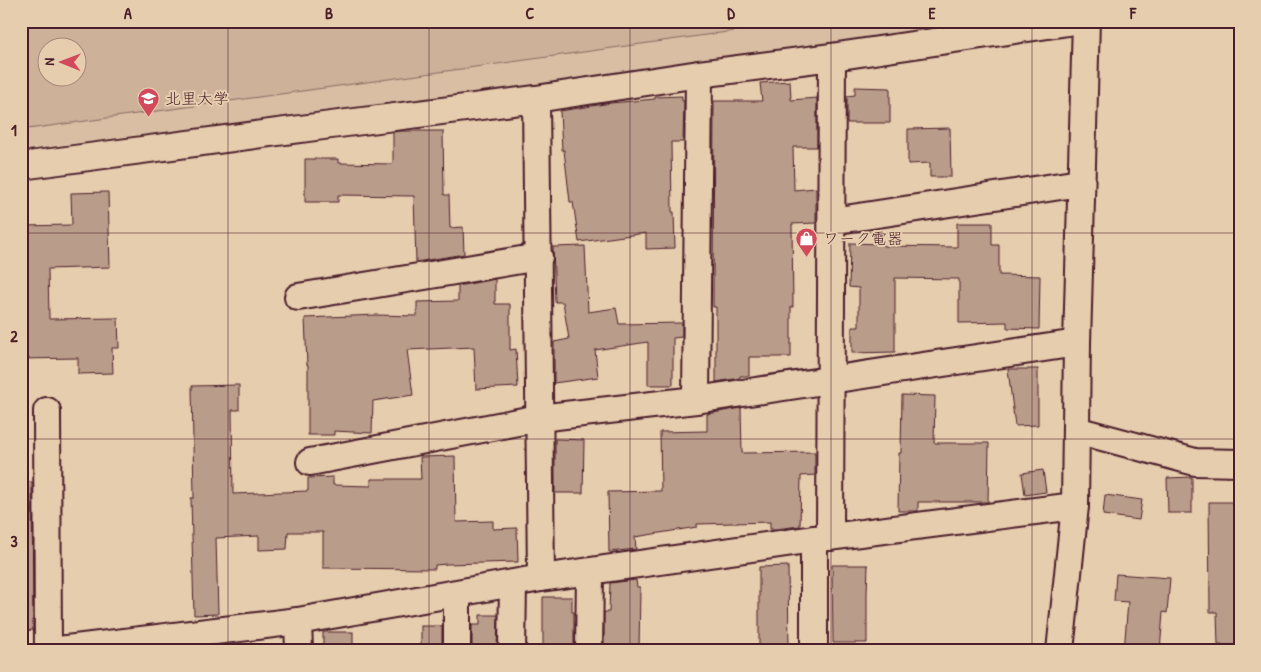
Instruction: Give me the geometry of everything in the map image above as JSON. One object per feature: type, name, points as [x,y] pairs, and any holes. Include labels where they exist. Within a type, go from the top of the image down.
[{"type":"street","points":[[21,166],[331,124],[536,100],[700,74],[832,57],[1076,21]]},
{"type":"street","points":[[1060,651],[1075,506],[1080,183],[1086,21]]},
{"type":"street","points":[[814,651],[831,381],[832,57]]},
{"type":"street","points":[[696,400],[700,74]]},
{"type":"street","points":[[536,100],[541,578]]},
{"type":"street","points":[[832,221],[1080,183]]},
{"type":"street","points":[[298,297],[539,257]]},
{"type":"street","points":[[310,462],[539,418],[696,400],[1077,343]]},
{"type":"street","points":[[46,411],[49,651],[298,620],[541,578],[822,538],[1075,506]]},
{"type":"street","points":[[1076,430],[1195,462],[1240,463]]},
{"type":"street","points":[[589,651],[590,572]]},
{"type":"street","points":[[512,651],[513,584]]},
{"type":"street","points":[[457,594],[457,651]]},
{"type":"street","points":[[298,620],[299,651]]},
{"type":"shaded area","name":"北里大学","points":[[21,21],[999,21],[532,85],[21,150]]},
{"type":"shaded area","name":"北里大学","points":[[21,21],[807,21],[21,130]]},
{"type":"building","points":[[790,81],[791,100],[817,98],[817,147],[793,147],[794,190],[816,188],[816,223],[792,224],[793,307],[791,307],[791,357],[749,357],[749,376],[740,376],[740,378],[716,382],[716,307],[713,307],[714,101],[762,101],[760,83]]},
{"type":"building","points":[[855,87],[890,88],[890,123],[847,123],[847,96],[855,95]]},
{"type":"building","points":[[682,96],[682,101],[684,101],[683,142],[671,142],[672,212],[674,212],[675,248],[646,249],[646,233],[579,242],[573,202],[570,202],[564,150],[562,150],[560,111],[611,103],[655,99],[655,97]]},
{"type":"building","points":[[950,128],[951,177],[930,177],[930,163],[908,164],[908,129]]},
{"type":"building","points":[[443,131],[444,195],[449,195],[450,228],[463,227],[464,254],[416,262],[414,196],[338,195],[338,202],[305,202],[305,159],[338,159],[338,163],[393,164],[393,132]]},
{"type":"building","points":[[108,192],[110,267],[48,269],[49,319],[118,318],[119,348],[112,348],[113,373],[78,374],[78,358],[21,359],[21,226],[72,225],[71,193]]},
{"type":"building","points":[[957,223],[992,223],[992,245],[999,245],[999,275],[1040,276],[1039,329],[1007,328],[1007,322],[959,323],[959,279],[895,278],[895,352],[852,353],[852,327],[859,327],[859,288],[849,287],[850,243],[883,244],[883,246],[957,247]]},
{"type":"building","points":[[585,246],[588,312],[616,308],[619,324],[682,323],[682,337],[673,338],[673,385],[648,385],[648,342],[595,350],[598,377],[554,383],[554,342],[569,339],[563,302],[555,302],[553,247]]},
{"type":"building","points":[[495,279],[495,304],[510,304],[510,350],[516,349],[518,387],[476,389],[474,347],[407,350],[413,395],[373,401],[372,433],[334,431],[334,435],[308,435],[308,365],[305,318],[376,315],[417,316],[417,302],[458,301],[458,286]]},
{"type":"building","points":[[1008,369],[1038,369],[1038,425],[1015,426]]},
{"type":"building","points":[[239,385],[239,410],[232,410],[233,494],[308,491],[308,478],[333,477],[333,485],[371,486],[371,479],[421,479],[420,457],[455,456],[456,522],[493,521],[493,529],[517,528],[518,562],[435,565],[435,569],[323,568],[323,532],[288,532],[287,549],[259,550],[259,536],[216,538],[218,614],[194,615],[191,498],[194,498],[192,386]]},
{"type":"building","points":[[902,395],[935,396],[934,443],[989,443],[988,502],[918,502],[918,511],[898,511]]},
{"type":"building","points":[[741,408],[742,453],[815,452],[815,475],[801,476],[800,526],[770,529],[770,522],[697,524],[697,527],[635,537],[636,549],[609,552],[608,492],[661,491],[660,432],[707,431],[707,414]]},
{"type":"building","points":[[555,439],[584,440],[583,493],[555,493]]},
{"type":"building","points":[[1043,470],[1046,492],[1025,495],[1022,473]]},
{"type":"building","points":[[1192,477],[1192,513],[1168,513],[1167,478]]},
{"type":"building","points":[[21,482],[32,482],[33,630],[21,631]]},
{"type":"building","points":[[1105,495],[1142,500],[1139,520],[1103,515]]},
{"type":"building","points":[[1209,502],[1237,502],[1237,572],[1240,572],[1240,645],[1218,645],[1217,612],[1210,612]]},
{"type":"building","points":[[832,565],[868,565],[867,643],[833,643]]},
{"type":"building","points":[[788,566],[789,651],[759,651],[759,567]]},
{"type":"building","points":[[1116,574],[1170,578],[1167,613],[1163,612],[1160,651],[1124,651],[1128,602],[1114,601]]},
{"type":"building","points":[[636,580],[637,587],[640,587],[639,651],[604,651],[604,612],[609,612],[610,583]]},
{"type":"building","points":[[543,597],[572,597],[574,651],[543,651]]},
{"type":"building","points":[[480,615],[498,615],[497,651],[472,651],[472,625],[480,625]]},
{"type":"building","points":[[421,626],[442,626],[442,651],[421,651]]},
{"type":"building","points":[[323,632],[353,632],[353,651],[323,651]]},
{"type":"place","name":"北里大学","points":[[149,117]]},
{"type":"place","name":"ワーク電器","points":[[807,257]]}]
